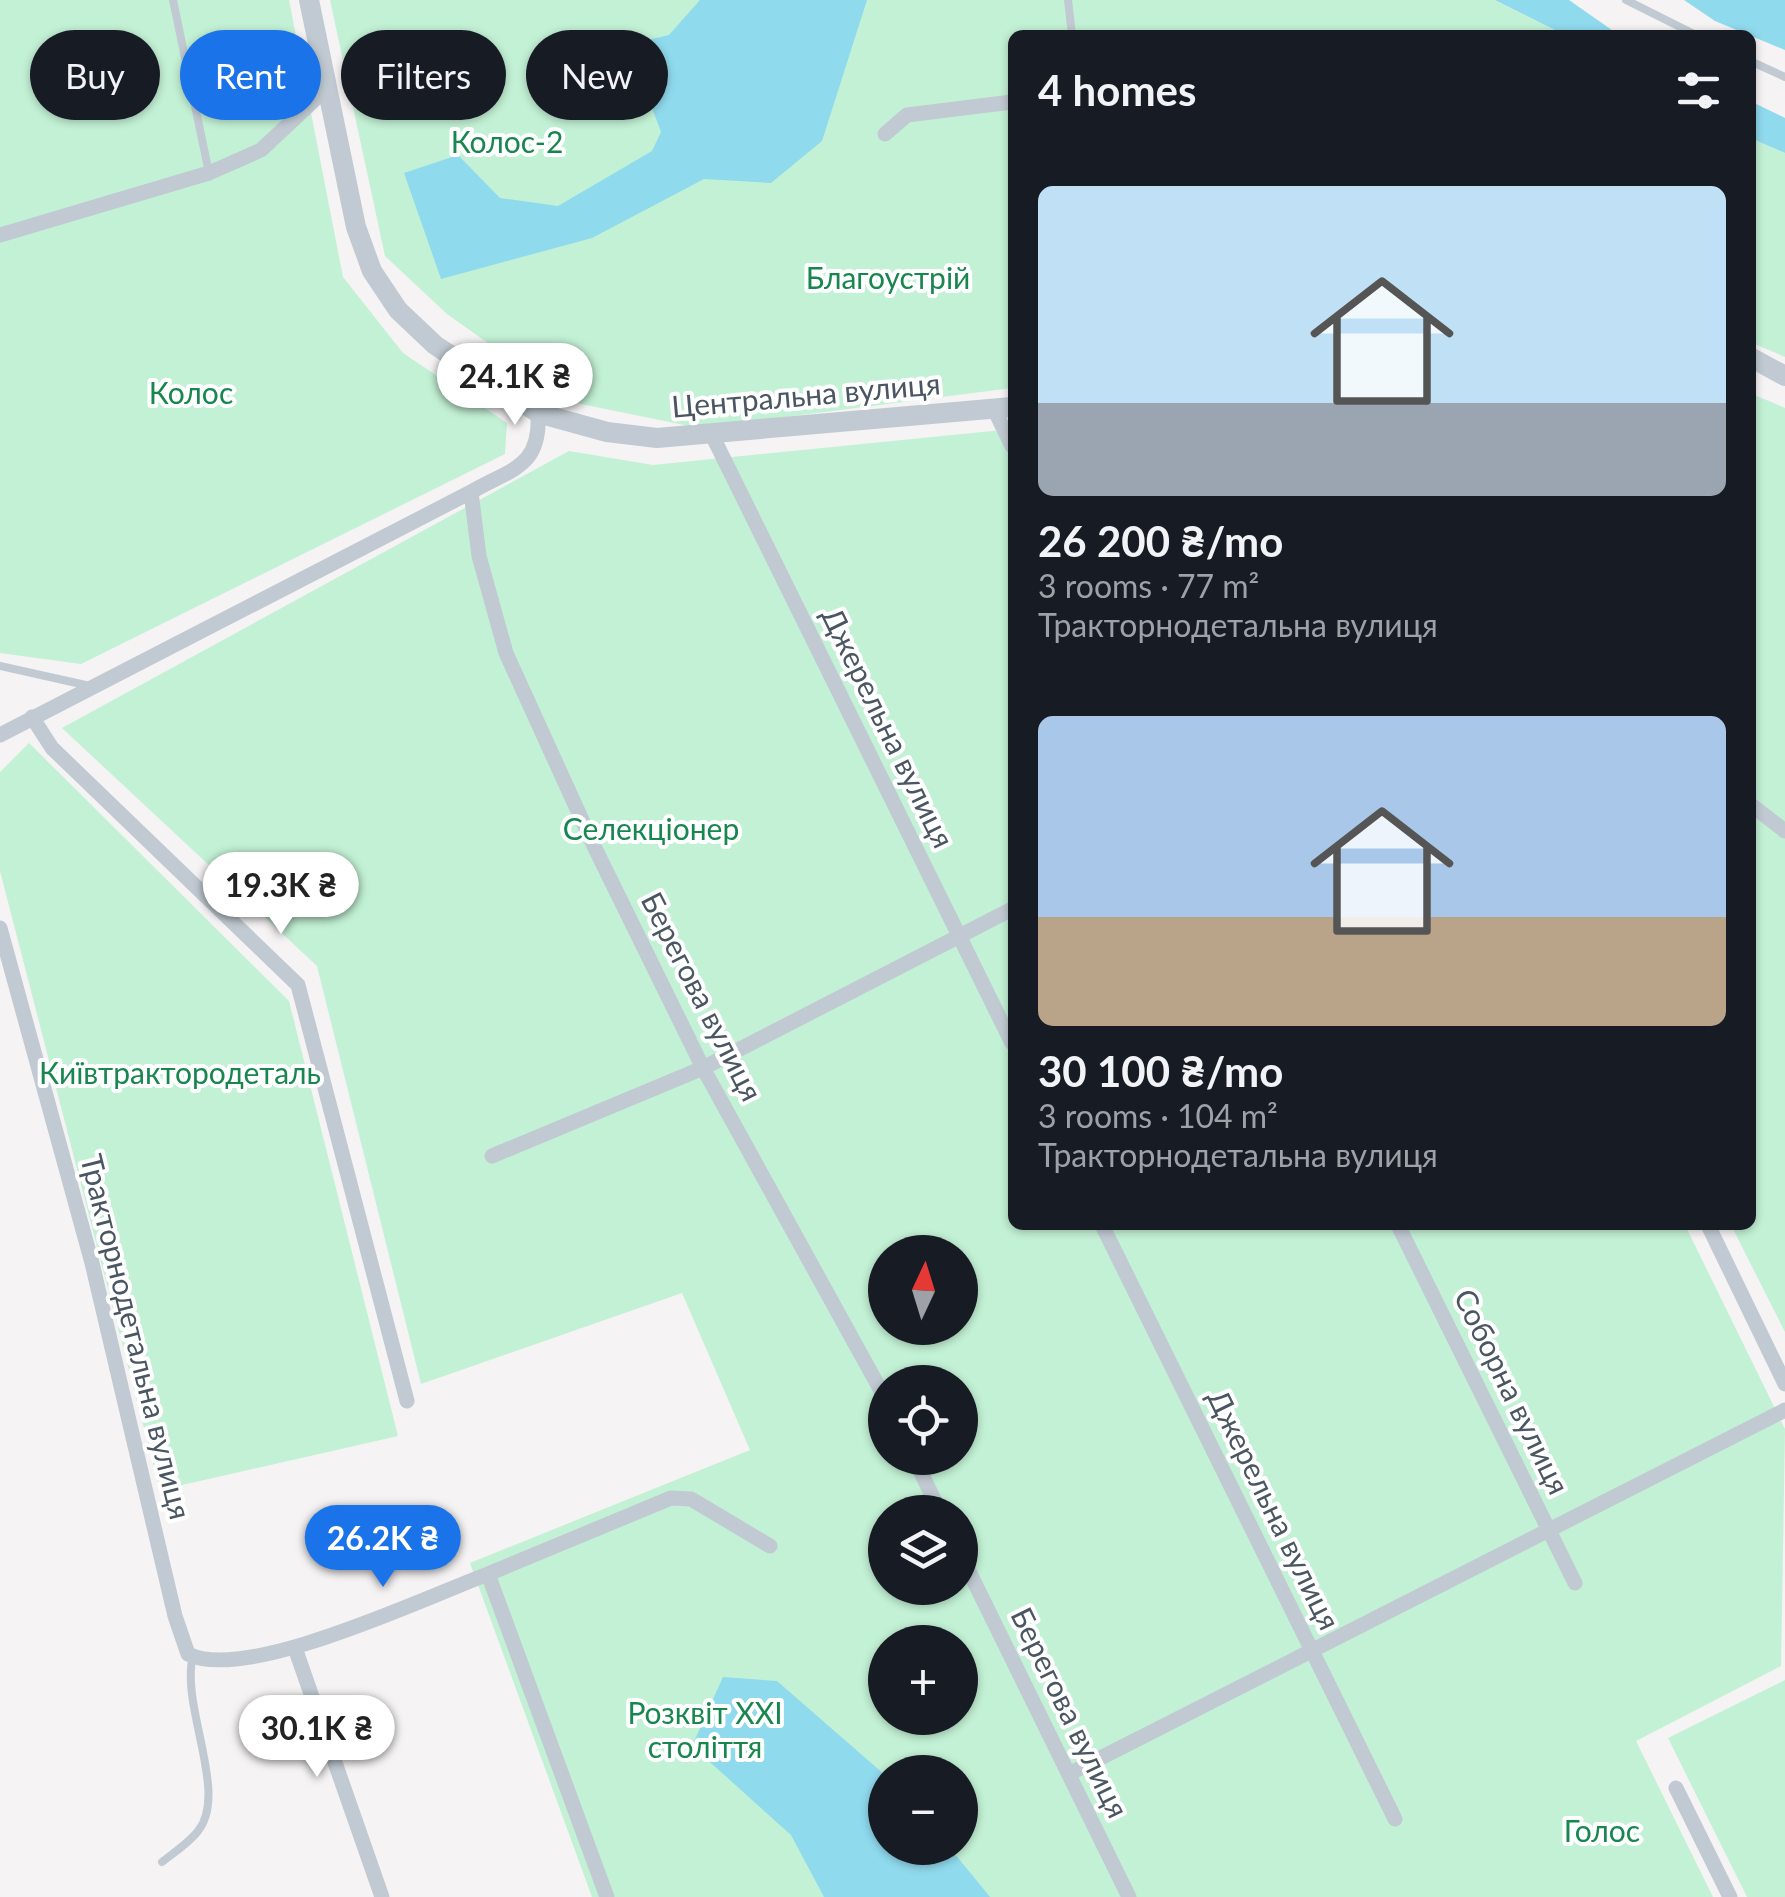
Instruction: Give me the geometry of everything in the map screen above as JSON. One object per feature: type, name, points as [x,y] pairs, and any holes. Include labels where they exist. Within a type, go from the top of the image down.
[{"type":"street","name":"Центральна вулиця","points":[[309,0],[356,227],[372,270],[398,310],[436,345],[538,413],[607,432],[657,438],[713,437],[1003,408]]},
{"type":"street","points":[[0,234],[209,173],[261,150],[327,88]]},
{"type":"street","points":[[885,134],[908,115],[1008,102]]},
{"type":"street","points":[[1756,360],[1785,376]]},
{"type":"street","points":[[0,735],[471,492],[530,457],[539,442],[538,413]]},
{"type":"street","name":"Джерельна вулиця","points":[[713,437],[1008,1035]]},
{"type":"street","name":"Берегова вулиця","points":[[471,492],[479,556],[506,654],[703,1068],[868,1367]]},
{"type":"street","points":[[32,717],[52,748],[298,985],[408,1401]]},
{"type":"street","points":[[1756,809],[1785,831]]},
{"type":"street","points":[[492,1156],[703,1068],[1008,911]]},
{"type":"street","name":"Тракторнодетальна вулиця","points":[[0,928],[92,1263],[175,1616],[193,1656]]},
{"type":"street","name":"Джерельна вулиця","points":[[1104,1230],[1395,1819]]},
{"type":"street","name":"Соборна вулиця","points":[[1400,1230],[1575,1583]]},
{"type":"street","points":[[1710,1230],[1785,1384]]},
{"type":"street","points":[[1069,1774],[1785,1410]]},
{"type":"street","points":[[193,1656],[222,1662],[295,1648],[671,1498],[691,1499],[770,1546]]},
{"type":"street","points":[[488,1574],[607,1897]]},
{"type":"street","name":"Берегова вулиця","points":[[978,1590],[1129,1897]]},
{"type":"street","points":[[295,1648],[382,1897]]},
{"type":"street","points":[[1676,1788],[1730,1897]]},
{"type":"lane","points":[[173,0],[209,173]]},
{"type":"lane","points":[[1068,0],[1071,30]]},
{"type":"lane","points":[[1626,0],[1686,30]]},
{"type":"lane","points":[[1756,64],[1785,78]]},
{"type":"lane","points":[[0,666],[90,686]]},
{"type":"lane","points":[[162,1862],[200,1830],[210,1802],[187,1678],[193,1656]]},
{"type":"green space","name":"Колос","points":[[0,0],[289,0],[295,30],[180,30],[180,120],[312,120],[343,277],[403,353],[507,423],[505,454],[81,664],[0,653]]},
{"type":"green space","points":[[330,0],[1495,0],[1555,30],[1008,30],[1008,389],[699,428],[571,402],[447,314],[385,256],[356,120],[506,120],[506,30],[341,30],[341,51]]},
{"type":"green space","points":[[1756,141],[1785,153],[1785,357],[1756,345]]},
{"type":"green space","points":[[1756,396],[1785,408],[1785,1332],[1734,1230],[1756,1230]]},
{"type":"green space","name":"Селекціонер","points":[[1008,429],[1008,1230],[1687,1230],[1785,1429],[1781,1666],[1636,1741],[1713,1897],[592,1897],[470,1563],[750,1450],[682,1293],[421,1384],[317,966],[62,728],[569,451],[653,465]]},
{"type":"green space","name":"Київтрактородеталь","points":[[29,743],[289,1001],[398,1436],[160,1490],[0,871],[0,772]]},
{"type":"green space","points":[[1785,1680],[1785,1897],[1747,1897],[1668,1738]]},
{"type":"water","points":[[700,0],[867,0],[822,141],[771,183],[704,179],[592,238],[441,279],[404,173],[458,155],[500,198],[558,206],[652,151],[661,132],[656,120],[668,120],[669,35]]},
{"type":"water","points":[[1495,0],[1569,0],[1612,30],[1555,30]]},
{"type":"water","points":[[1684,0],[1785,0],[1785,50],[1756,38],[1756,30],[1737,30]]},
{"type":"water","points":[[1756,104],[1785,118],[1785,153],[1756,141]]},
{"type":"water","points":[[723,1677],[777,1681],[868,1760],[868,1865],[964,1865],[990,1897],[824,1897],[791,1835],[692,1746]]},
{"type":"park label","name":"Колос-2","points":[[507,143]]},
{"type":"park label","name":"Благоустрій","points":[[888,279]]},
{"type":"park label","name":"Розквіт XXI століття","points":[[705,1731]]},
{"type":"park label","name":"Голос","points":[[1602,1832]]}]
